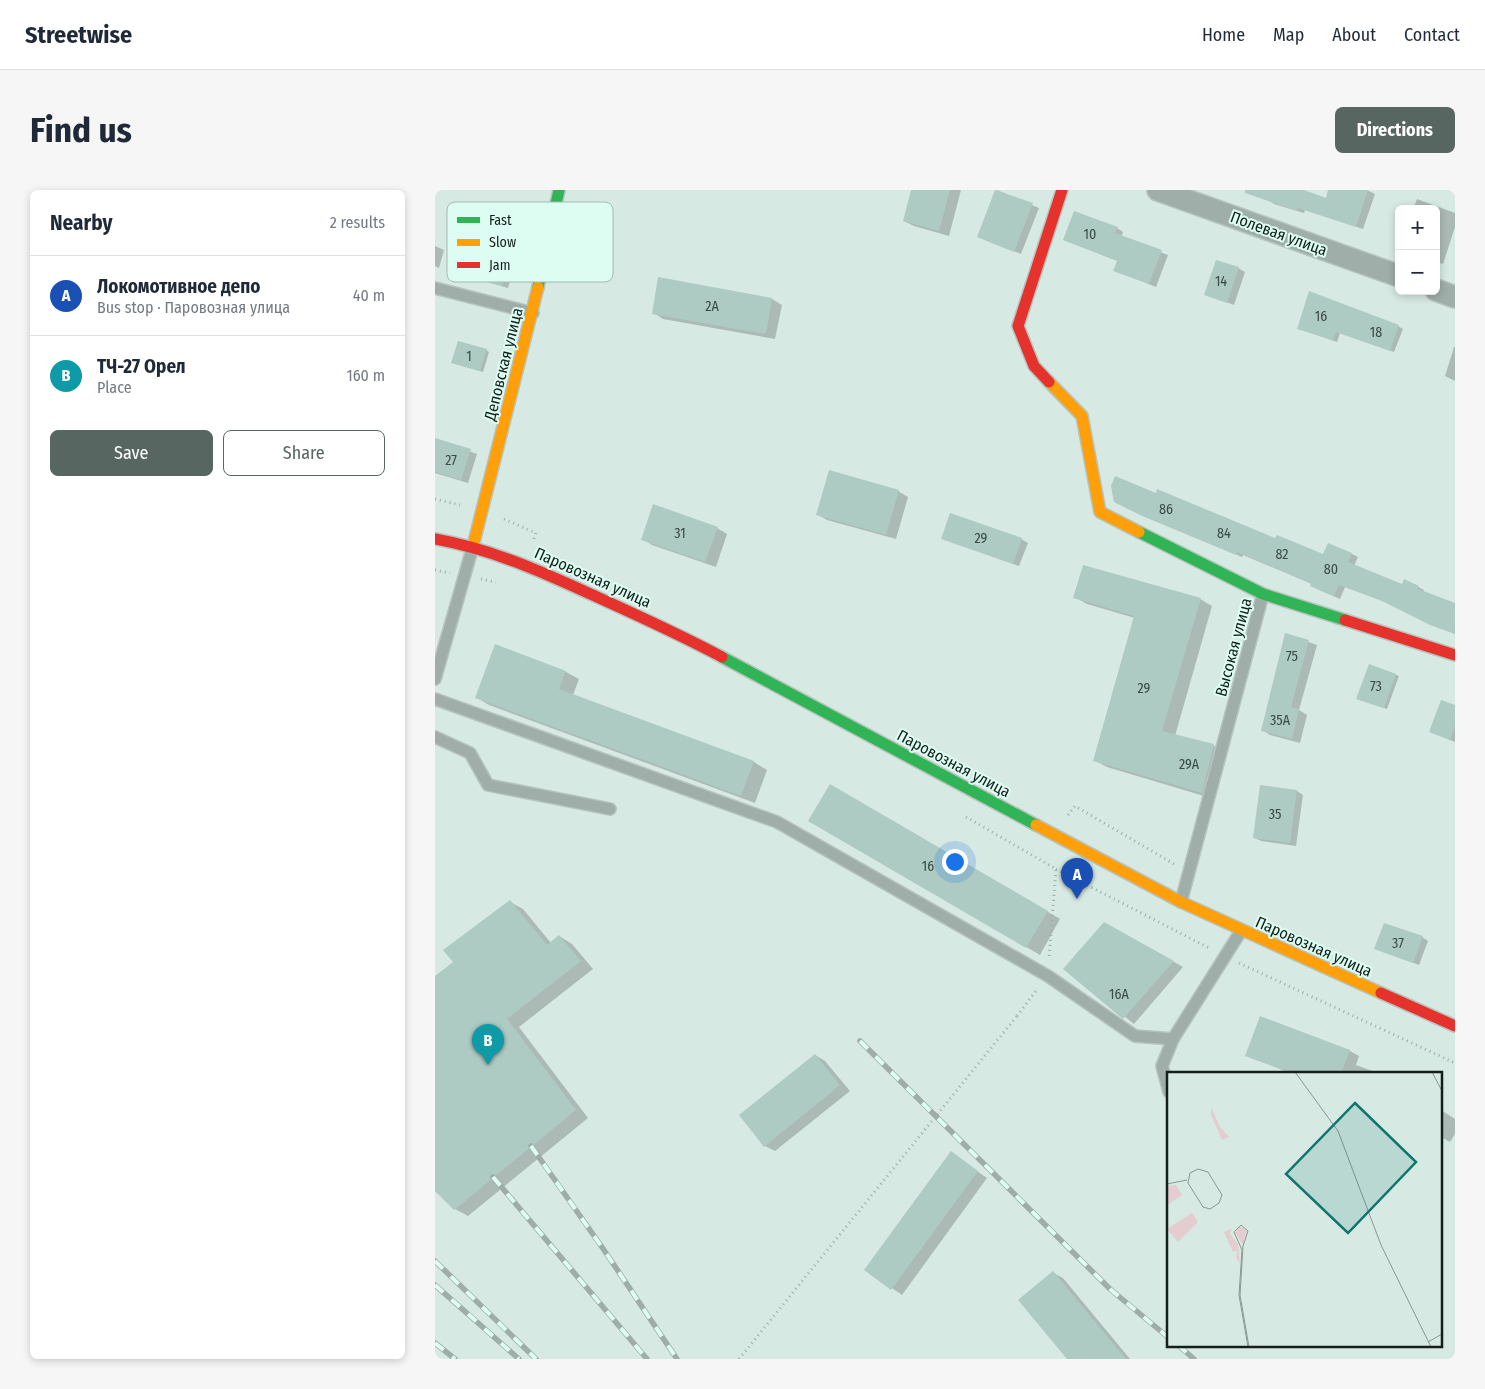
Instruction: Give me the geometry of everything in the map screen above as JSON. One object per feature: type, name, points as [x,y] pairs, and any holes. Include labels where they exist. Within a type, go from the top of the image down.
[{"type":"main road","points":[[1062,190],[1018,326],[1034,366],[1082,416],[1100,512],[1263,594]]},
{"type":"main road","name":"Деповская улица","points":[[473,546],[540,282]]},
{"type":"main road","name":"Паровозная улица","points":[[435,539],[473,546],[525,564],[680,634],[1181,902],[1241,931],[1455,1026]]},
{"type":"main road","name":"Высокая улица","points":[[1263,594],[1455,655]]},
{"type":"street","name":"Полевая улица","points":[[1158,190],[1395,275]]},
{"type":"street","points":[[1440,291],[1455,296]]},
{"type":"lane","points":[[435,288],[533,313]]},
{"type":"lane","points":[[435,679],[473,546]]},
{"type":"lane","name":"Высокая улица","points":[[1181,902],[1263,594]]},
{"type":"lane","points":[[435,698],[777,822],[1048,976],[1135,1036],[1173,1039]]},
{"type":"lane","points":[[435,737],[470,753],[488,785],[609,809]]},
{"type":"lane","points":[[1167,1085],[1162,1066],[1173,1039],[1241,931]]},
{"type":"path","points":[[464,575],[499,583]]},
{"type":"path","points":[[959,814],[1056,869],[1226,957],[1455,1063]]},
{"type":"path","points":[[739,1359],[1048,976],[1056,869]]},
{"type":"building","points":[[911,190],[950,190],[939,231],[903,221]]},
{"type":"building","points":[[995,190],[1033,203],[1014,252],[977,237]]},
{"type":"building","points":[[1245,190],[1304,190],[1326,198],[1328,190],[1368,190],[1356,227],[1298,208],[1297,211],[1245,193]]},
{"type":"building","points":[[1074,211],[1118,227],[1115,233],[1162,250],[1149,284],[1113,271],[1117,261],[1063,240]]},
{"type":"building","points":[[1216,260],[1239,267],[1227,303],[1204,295]]},
{"type":"building","points":[[658,277],[772,298],[766,334],[652,314]]},
{"type":"building","points":[[487,282],[503,282],[502,286]]},
{"type":"building","points":[[1309,291],[1399,325],[1390,351],[1336,332],[1333,340],[1297,329]]},
{"type":"building","points":[[458,341],[487,349],[480,371],[451,363]]},
{"type":"building","points":[[435,438],[471,449],[461,480],[435,472]]},
{"type":"building","points":[[829,470],[899,490],[886,535],[816,515]]},
{"type":"building","points":[[1115,476],[1156,493],[1157,489],[1275,538],[1277,535],[1323,554],[1328,543],[1352,553],[1348,562],[1402,584],[1404,579],[1419,586],[1418,589],[1455,603],[1455,634],[1430,625],[1378,599],[1339,585],[1334,596],[1310,586],[1311,583],[1237,552],[1236,555],[1140,515],[1114,502],[1111,486]]},
{"type":"building","points":[[653,504],[718,527],[705,562],[641,540]]},
{"type":"building","points":[[950,513],[1022,538],[1013,564],[941,539]]},
{"type":"building","points":[[1083,565],[1201,598],[1162,731],[1214,744],[1202,793],[1093,761],[1134,616],[1073,598]]},
{"type":"building","points":[[1285,633],[1309,640],[1291,707],[1299,709],[1292,739],[1261,731]]},
{"type":"building","points":[[495,644],[566,671],[559,689],[754,761],[741,796],[475,698]]},
{"type":"building","points":[[1369,664],[1396,674],[1384,708],[1356,699]]},
{"type":"building","points":[[1441,700],[1455,705],[1455,726],[1450,740],[1429,732]]},
{"type":"building","points":[[830,784],[1048,911],[1026,948],[808,821]]},
{"type":"building","points":[[1260,785],[1297,790],[1290,843],[1253,838]]},
{"type":"building","points":[[510,900],[547,945],[559,935],[581,961],[507,1019],[576,1110],[454,1210],[435,1191],[435,976],[453,962],[443,950]]},
{"type":"building","points":[[1104,922],[1174,961],[1123,1019],[1063,969]]},
{"type":"building","points":[[1384,923],[1423,936],[1413,963],[1374,949]]},
{"type":"building","points":[[1260,1016],[1350,1050],[1341,1072],[1288,1072],[1245,1056]]},
{"type":"building","points":[[815,1054],[840,1085],[764,1147],[739,1115]]},
{"type":"building","points":[[951,1151],[978,1171],[891,1290],[864,1270]]},
{"type":"building","points":[[1053,1271],[1126,1359],[1067,1359],[1018,1300]]},
{"type":"railway","points":[[860,1041],[1110,1289],[1167,1336]]},
{"type":"railway","points":[[531,1146],[677,1359]]},
{"type":"railway","points":[[493,1177],[647,1359]]},
{"type":"railway","points":[[435,1261],[536,1359]]},
{"type":"railway","points":[[435,1285],[519,1359]]},
{"type":"railway","points":[[435,1343],[455,1359]]},
{"type":"railway","points":[[1179,1346],[1194,1359]]},
{"type":"traffic: fast","points":[[556,202],[559,190]]},
{"type":"traffic: fast","points":[[538,287],[539,282]]},
{"type":"traffic: fast","points":[[1139,532],[1263,594],[1345,620]]},
{"type":"traffic: fast","points":[[722,657],[1036,825]]},
{"type":"traffic: slow","points":[[473,546],[538,287]]},
{"type":"traffic: slow","points":[[1049,382],[1082,416],[1100,512],[1139,532]]},
{"type":"traffic: slow","points":[[1036,825],[1181,902],[1381,993]]},
{"type":"traffic: jam","points":[[1049,382],[1034,366],[1018,326],[1062,190]]},
{"type":"traffic: jam","points":[[435,539],[478,549],[537,571],[644,619],[722,657]]},
{"type":"traffic: jam","points":[[1345,620],[1455,655]]},
{"type":"traffic: jam","points":[[1381,993],[1455,1026]]},
{"type":"place","name":"Локомотивное депо","points":[[1077,899]]},
{"type":"place","name":"ТЧ-27 Орел","points":[[488,1065]]}]
